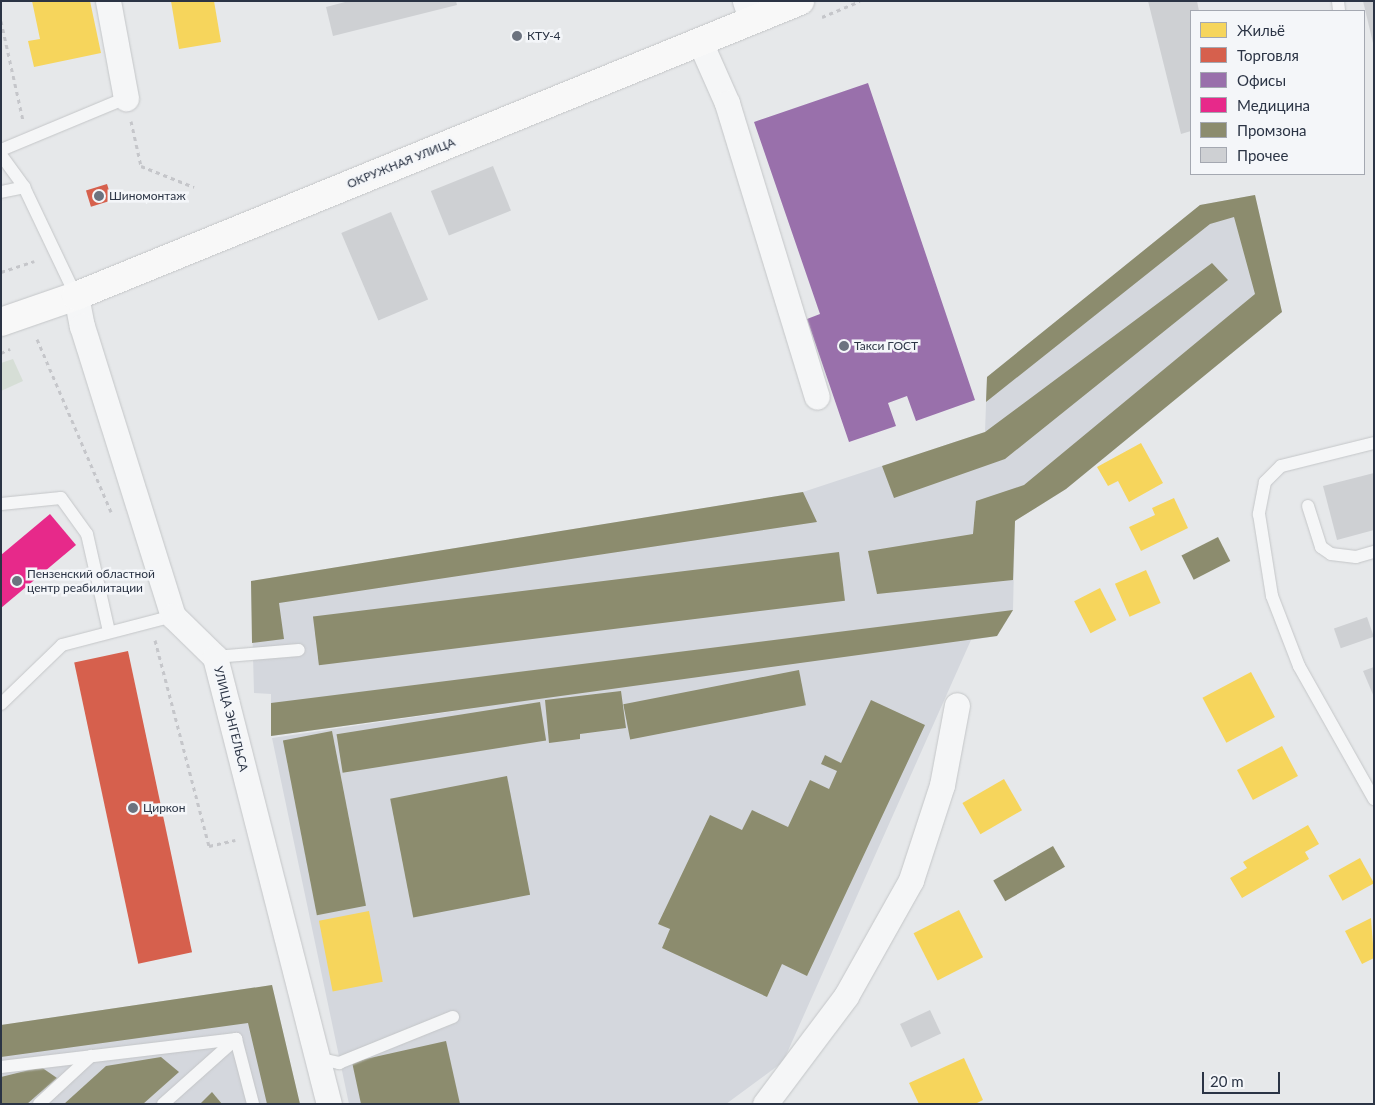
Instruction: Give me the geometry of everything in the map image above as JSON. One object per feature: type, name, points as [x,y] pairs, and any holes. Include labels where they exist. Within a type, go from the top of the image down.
[{"type":"main road","name":"ОКРУЖНАЯ УЛИЦА","points":[[1,322],[76,296],[700,42],[748,11],[800,1]]},
{"type":"street","points":[[108,1],[126,98]]},
{"type":"street","points":[[700,42],[727,103],[817,397]]},
{"type":"street","name":"УЛИЦА ЭНГЕЛЬСА","points":[[76,296],[82,326],[173,616],[215,657],[328,1104]]},
{"type":"street","points":[[765,1104],[846,996],[911,880],[942,785],[957,705]]},
{"type":"lane","points":[[1,150],[126,98]]},
{"type":"lane","points":[[1,155],[24,187],[76,296]]},
{"type":"lane","points":[[1,192],[24,187]]},
{"type":"lane","points":[[1374,444],[1281,466],[1265,482],[1259,514],[1272,596],[1299,666],[1374,799]]},
{"type":"lane","points":[[1,504],[61,498],[87,534],[109,632]]},
{"type":"lane","points":[[1308,506],[1320,547],[1330,554],[1356,557],[1374,552]]},
{"type":"lane","points":[[1,704],[62,646],[173,616]]},
{"type":"lane","points":[[215,657],[298,650]]},
{"type":"lane","points":[[317,1058],[339,1063],[453,1016]]},
{"type":"lane","points":[[1,1067],[236,1039]]},
{"type":"lane","points":[[163,1104],[236,1039]]},
{"type":"lane","points":[[236,1039],[253,1104]]},
{"type":"lane","points":[[39,1104],[91,1056]]},
{"type":"path","points":[[1,21],[27,139]]},
{"type":"path","points":[[126,98],[141,166],[194,187]]},
{"type":"path","points":[[1,272],[34,261]]},
{"type":"shaded area","points":[[1255,195],[1282,312],[1066,489],[1015,521],[1013,610],[997,636],[971,640],[783,1062],[726,1104],[349,1104],[272,738],[489,706],[271,736],[271,694],[254,693],[251,581],[803,492],[985,432],[987,377],[1200,205]]},
{"type":"shaded area","points":[[13,359],[23,381],[1,391],[1,363]]},
{"type":"shaded area","points":[[272,985],[300,1104],[1,1104],[1,1025]]},
{"type":"building: Жильё","points":[[32,1],[90,1],[101,53],[34,67],[28,41],[40,39]]},
{"type":"building: Жильё","points":[[171,1],[214,1],[221,42],[179,49]]},
{"type":"building: Жильё","points":[[1141,443],[1163,483],[1129,502],[1118,481],[1108,486],[1097,467]]},
{"type":"building: Жильё","points":[[1174,498],[1188,528],[1141,551],[1129,527],[1155,515],[1152,508]]},
{"type":"building: Жильё","points":[[1146,570],[1161,603],[1130,617],[1115,584]]},
{"type":"building: Жильё","points":[[1100,588],[1116,620],[1091,633],[1074,601]]},
{"type":"building: Жильё","points":[[1251,672],[1275,717],[1226,743],[1202,698]]},
{"type":"building: Жильё","points":[[1282,746],[1298,776],[1253,800],[1237,770]]},
{"type":"building: Жильё","points":[[1004,779],[1022,810],[980,834],[962,803]]},
{"type":"building: Жильё","points":[[1308,825],[1319,844],[1305,852],[1309,859],[1242,898],[1230,878],[1247,868],[1243,862]]},
{"type":"building: Жильё","points":[[1360,858],[1374,883],[1343,901],[1329,875]]},
{"type":"building: Жильё","points":[[959,910],[983,957],[938,980],[914,933]]},
{"type":"building: Жильё","points":[[369,911],[383,982],[333,991],[319,921]]},
{"type":"building: Жильё","points":[[1371,918],[1374,958],[1362,964],[1345,931]]},
{"type":"building: Жильё","points":[[964,1058],[983,1100],[975,1104],[919,1104],[909,1083]]},
{"type":"building: Торговля","name":"Шиномонтаж","points":[[107,184],[112,200],[91,207],[86,190]]},
{"type":"building: Торговля","name":"Циркон","points":[[128,651],[192,952],[138,964],[74,662]]},
{"type":"building: Офисы","points":[[868,83],[975,400],[916,421],[907,396],[888,403],[896,426],[849,442],[807,319],[820,314],[754,122]]},
{"type":"building: Медицина","name":"Пензенский областной центр реабилитации","points":[[50,514],[76,545],[1,608],[1,555]]},
{"type":"building: Промзона","points":[[1255,195],[1282,312],[1066,489],[1015,521],[1013,580],[877,594],[868,551],[973,534],[976,501],[1024,485],[1255,294],[1234,217],[1210,224],[986,402],[987,377],[1200,205]]},
{"type":"building: Промзона","points":[[1212,263],[1228,280],[1005,459],[894,498],[882,466],[985,432]]},
{"type":"building: Промзона","points":[[803,492],[817,522],[279,603],[284,639],[252,643],[251,581]]},
{"type":"building: Промзона","points":[[1218,537],[1230,561],[1194,580],[1181,556]]},
{"type":"building: Промзона","points":[[839,552],[845,601],[319,665],[313,617]]},
{"type":"building: Промзона","points":[[1013,610],[997,636],[271,736],[271,703]]},
{"type":"building: Промзона","points":[[799,670],[806,705],[630,739],[623,704]]},
{"type":"building: Промзона","points":[[621,691],[626,728],[580,734],[580,739],[549,743],[545,700]]},
{"type":"building: Промзона","points":[[871,700],[925,725],[807,976],[782,964],[767,997],[662,948],[670,929],[658,924],[710,815],[742,830],[752,810],[788,827],[810,780],[829,789],[837,771],[821,764],[825,755],[841,763]]},
{"type":"building: Промзона","points":[[540,702],[546,741],[343,773],[337,734]]},
{"type":"building: Промзона","points":[[332,731],[366,906],[317,915],[283,741]]},
{"type":"building: Промзона","points":[[507,776],[530,895],[413,917],[390,799]]},
{"type":"building: Промзона","points":[[1053,846],[1065,867],[1005,901],[993,881]]},
{"type":"building: Промзона","points":[[272,985],[300,1104],[267,1104],[248,1023],[1,1057],[1,1025]]},
{"type":"building: Промзона","points":[[446,1041],[460,1104],[361,1104],[352,1062]]},
{"type":"building: Промзона","points":[[161,1057],[179,1072],[143,1104],[64,1104],[106,1066]]},
{"type":"building: Промзона","points":[[41,1067],[57,1078],[27,1104],[1,1104],[1,1077]]},
{"type":"building: Промзона","points":[[212,1092],[222,1104],[200,1104]]},
{"type":"building: Прочее","points":[[349,1],[456,1],[457,5],[333,36],[326,7]]},
{"type":"building: Прочее","points":[[1148,1],[1197,1],[1199,10],[1190,10],[1190,131],[1181,134]]},
{"type":"building: Прочее","points":[[1363,1],[1374,1],[1374,43],[1373,43]]},
{"type":"building: Прочее","points":[[493,166],[511,211],[449,236],[431,191]]},
{"type":"building: Прочее","points":[[391,212],[428,299],[378,321],[341,233]]},
{"type":"building: Прочее","points":[[1374,473],[1374,530],[1337,540],[1323,486]]},
{"type":"building: Прочее","points":[[1367,617],[1374,637],[1341,648],[1334,628]]},
{"type":"building: Прочее","points":[[1374,667],[1374,697],[1363,671]]},
{"type":"building: Прочее","points":[[930,1010],[941,1034],[911,1048],[900,1024]]},
{"type":"place","name":"КТУ-4","points":[[517,36]]},
{"type":"place","name":"Шиномонтаж","points":[[99,196]]},
{"type":"place","name":"Такси ГОСТ","points":[[844,346]]},
{"type":"place","name":"Пензенский областной центр реабилитации","points":[[17,581]]},
{"type":"place","name":"Циркон","points":[[133,808]]}]
